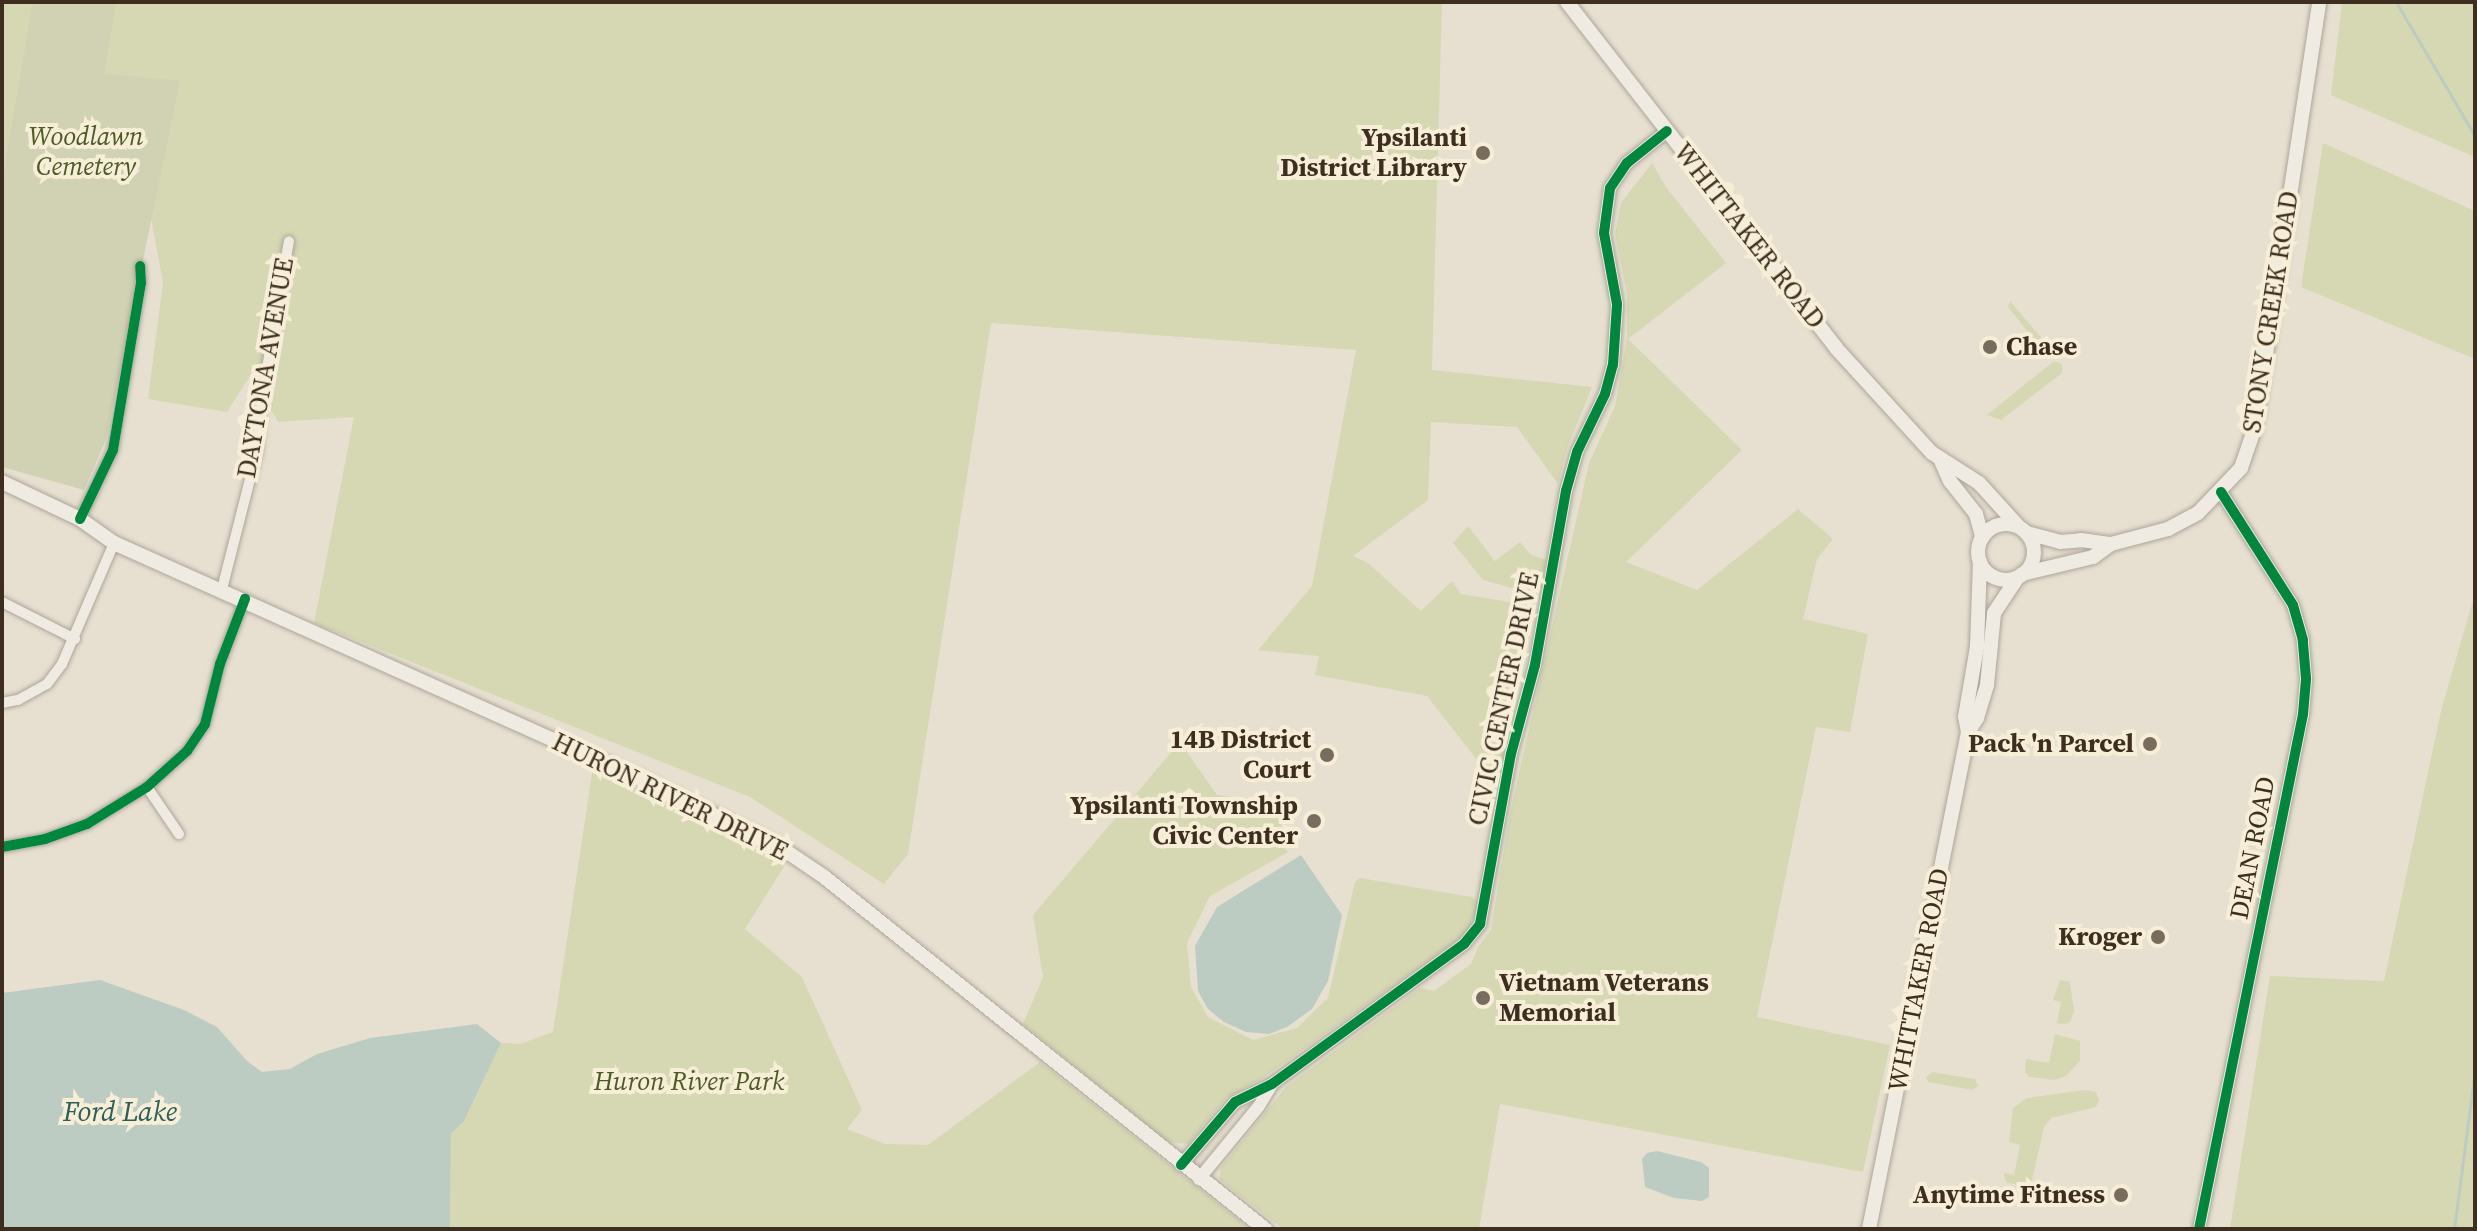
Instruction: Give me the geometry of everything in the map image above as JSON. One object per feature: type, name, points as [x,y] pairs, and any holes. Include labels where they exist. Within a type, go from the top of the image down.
[{"type":"main road","name":"WHITTAKER ROAD","points":[[1567,2],[1836,348],[1941,461],[1979,483],[2022,530]]},
{"type":"main road","name":"STONY CREEK ROAD","points":[[2020,576],[2093,557],[2111,544],[2168,529],[2198,513],[2241,468],[2255,427],[2319,2]]},
{"type":"main road","name":"WHITTAKER ROAD","points":[[1941,461],[1950,481],[1976,514],[1982,537]]},
{"type":"main road","name":"HURON RIVER DRIVE","points":[[2,482],[80,519],[114,543],[245,599],[649,783],[783,849],[823,876],[1181,1165],[1265,1229]]},
{"type":"main road","points":[[1994,526],[2022,530],[2034,556],[2020,576],[2002,579],[1989,574],[1980,562],[1978,550],[1982,537],[1994,526]]},
{"type":"main road","name":"STONY CREEK ROAD","points":[[2022,530],[2060,542],[2081,540],[2111,544]]},
{"type":"main road","name":"WHITTAKER ROAD","points":[[1968,732],[1965,717],[1977,647],[1980,562]]},
{"type":"main road","name":"WHITTAKER ROAD","points":[[1869,1229],[1968,732],[1983,704],[1991,660],[1994,613],[2020,576]]},
{"type":"street","name":"CIVIC CENTER DRIVE","points":[[1181,1165],[1235,1102],[1272,1084],[1464,944],[1480,924],[1511,754],[1535,665],[1566,491],[1577,452],[1605,394],[1613,365],[1617,304],[1604,233],[1610,188],[1627,163],[1667,131]]},
{"type":"street","name":"DAYTONA AVENUE","points":[[222,589],[257,452],[262,397],[289,241]]},
{"type":"street","points":[[80,519],[113,450],[141,283],[140,266]]},
{"type":"street","name":"DEAN ROAD","points":[[2199,1229],[2303,714],[2306,678],[2303,640],[2293,605],[2221,492]]},
{"type":"street","points":[[2,703],[18,700],[47,684],[75,639],[114,543]]},
{"type":"street","points":[[2,847],[45,839],[87,824],[147,787],[187,751],[205,724],[228,638],[245,599]]},
{"type":"street","points":[[2,602],[75,639]]},
{"type":"street","points":[[147,787],[179,834]]},
{"type":"street","name":"CIVIC CENTER DRIVE","points":[[1199,1179],[1259,1106],[1272,1084]]},
{"type":"green space","points":[[2,2],[1442,2],[1432,370],[1592,387],[1568,446],[1558,484],[1517,427],[1431,422],[1428,500],[1353,556],[1368,563],[1421,611],[1452,581],[1461,594],[1527,605],[1534,616],[1499,780],[1495,783],[1427,696],[1315,675],[1319,656],[1258,650],[1312,586],[1356,350],[991,323],[908,854],[884,884],[750,797],[314,623],[354,417],[278,422],[251,374],[227,412],[148,399],[163,282],[142,170],[2,369]]},
{"type":"green space","name":"Woodlawn Cemetery","points":[[33,2],[116,2],[104,74],[180,81],[106,439],[84,490],[2,467],[2,182]]},
{"type":"green space","points":[[2342,2],[2475,2],[2475,157],[2331,95]]},
{"type":"green space","points":[[2323,143],[2475,211],[2475,359],[2301,287]]},
{"type":"green space","points":[[1652,163],[1666,187],[1726,263],[1628,339],[1742,450],[1626,562],[1697,590],[1798,509],[1833,539],[1817,559],[1803,619],[1868,634],[1850,732],[1816,727],[1757,1017],[1890,1045],[1863,1172],[1500,1104],[1479,1229],[1283,1229],[1219,1179],[1221,1167],[1286,1087],[1420,988],[1434,991],[1471,964],[1478,947],[1491,930],[1509,818],[1589,463],[1615,406],[1627,339],[1627,293],[1615,234],[1621,203]]},
{"type":"green space","points":[[2010,301],[2050,348],[2048,352],[2044,352],[2008,307]]},
{"type":"green space","points":[[2054,361],[2062,364],[2062,373],[2001,420],[1987,415]]},
{"type":"green space","points":[[1468,526],[1495,561],[1520,542],[1530,554],[1546,560],[1542,587],[1530,593],[1483,580],[1453,543]]},
{"type":"green space","points":[[2475,593],[2475,1229],[2230,1229],[2270,976],[2384,981],[2441,711]]},
{"type":"green space","points":[[1180,742],[1217,795],[1283,804],[1280,843],[1288,852],[1210,896],[1187,943],[1191,987],[1208,1017],[1253,1040],[1297,1028],[1328,998],[1355,882],[1360,878],[1472,897],[1479,904],[1467,933],[1263,1078],[1226,1098],[1188,1144],[1168,1142],[1023,1024],[1043,977],[1033,915]]},
{"type":"green space","name":"Huron River Park","points":[[593,767],[788,860],[745,929],[802,977],[862,1110],[847,1129],[885,1144],[928,1145],[1040,1062],[1250,1229],[450,1229],[451,1134],[464,1121],[501,1043],[520,1044],[553,1032]]},
{"type":"green space","points":[[2060,980],[2070,982],[2074,1011],[2070,1022],[2064,1024],[2057,1023],[2061,1002],[2053,1000]]},
{"type":"green space","points":[[2055,1034],[2080,1041],[2080,1061],[2066,1076],[2054,1080],[2029,1077],[2025,1072],[2026,1059],[2049,1063]]},
{"type":"green space","points":[[1932,1072],[1975,1079],[1978,1086],[1972,1090],[1928,1082],[1926,1077]]},
{"type":"green space","points":[[2085,1090],[2096,1092],[2099,1100],[2096,1107],[2051,1118],[2044,1127],[2031,1184],[2027,1187],[2006,1182],[2004,1173],[2014,1175],[2020,1145],[2009,1142],[2013,1108],[2027,1098]]},
{"type":"water","points":[[1301,855],[1342,915],[1328,981],[1312,1009],[1287,1027],[1269,1034],[1246,1032],[1224,1022],[1208,1009],[1198,991],[1195,946],[1217,907]]},
{"type":"water","name":"Ford Lake","points":[[100,980],[184,1010],[217,1027],[247,1061],[262,1072],[290,1069],[317,1054],[370,1038],[477,1024],[501,1043],[464,1121],[451,1134],[450,1229],[2,1229],[2,993]]},
{"type":"water","points":[[1657,1151],[1701,1162],[1709,1168],[1709,1197],[1702,1201],[1674,1198],[1645,1187],[1642,1159],[1647,1153]]},
{"type":"waterway","points":[[2396,2],[2475,136]]},
{"type":"waterway","points":[[2454,1229],[2475,1069]]},
{"type":"cycle path","points":[[1181,1165],[1235,1102],[1272,1084],[1464,944],[1480,924],[1511,754],[1535,665],[1566,491],[1577,452],[1605,394],[1613,365],[1617,304],[1604,233],[1610,188],[1627,163],[1667,131]]},
{"type":"cycle path","points":[[80,519],[113,450],[141,283],[140,266]]},
{"type":"cycle path","points":[[2199,1229],[2303,714],[2306,678],[2303,640],[2293,605],[2221,492]]},
{"type":"cycle path","points":[[2,847],[45,839],[87,824],[147,787],[187,751],[205,724],[220,664],[245,599]]},
{"type":"place","name":"Ypsilanti District Library","points":[[1483,153]]},
{"type":"place","name":"Chase","points":[[1990,347]]},
{"type":"place","name":"Pack 'n Parcel","points":[[2150,744]]},
{"type":"place","name":"14B District Court","points":[[1327,755]]},
{"type":"place","name":"Ypsilanti Township Civic Center","points":[[1314,821]]},
{"type":"place","name":"Kroger","points":[[2158,937]]},
{"type":"place","name":"Vietnam Veterans Memorial","points":[[1483,998]]},
{"type":"place","name":"Anytime Fitness","points":[[2121,1195]]}]
